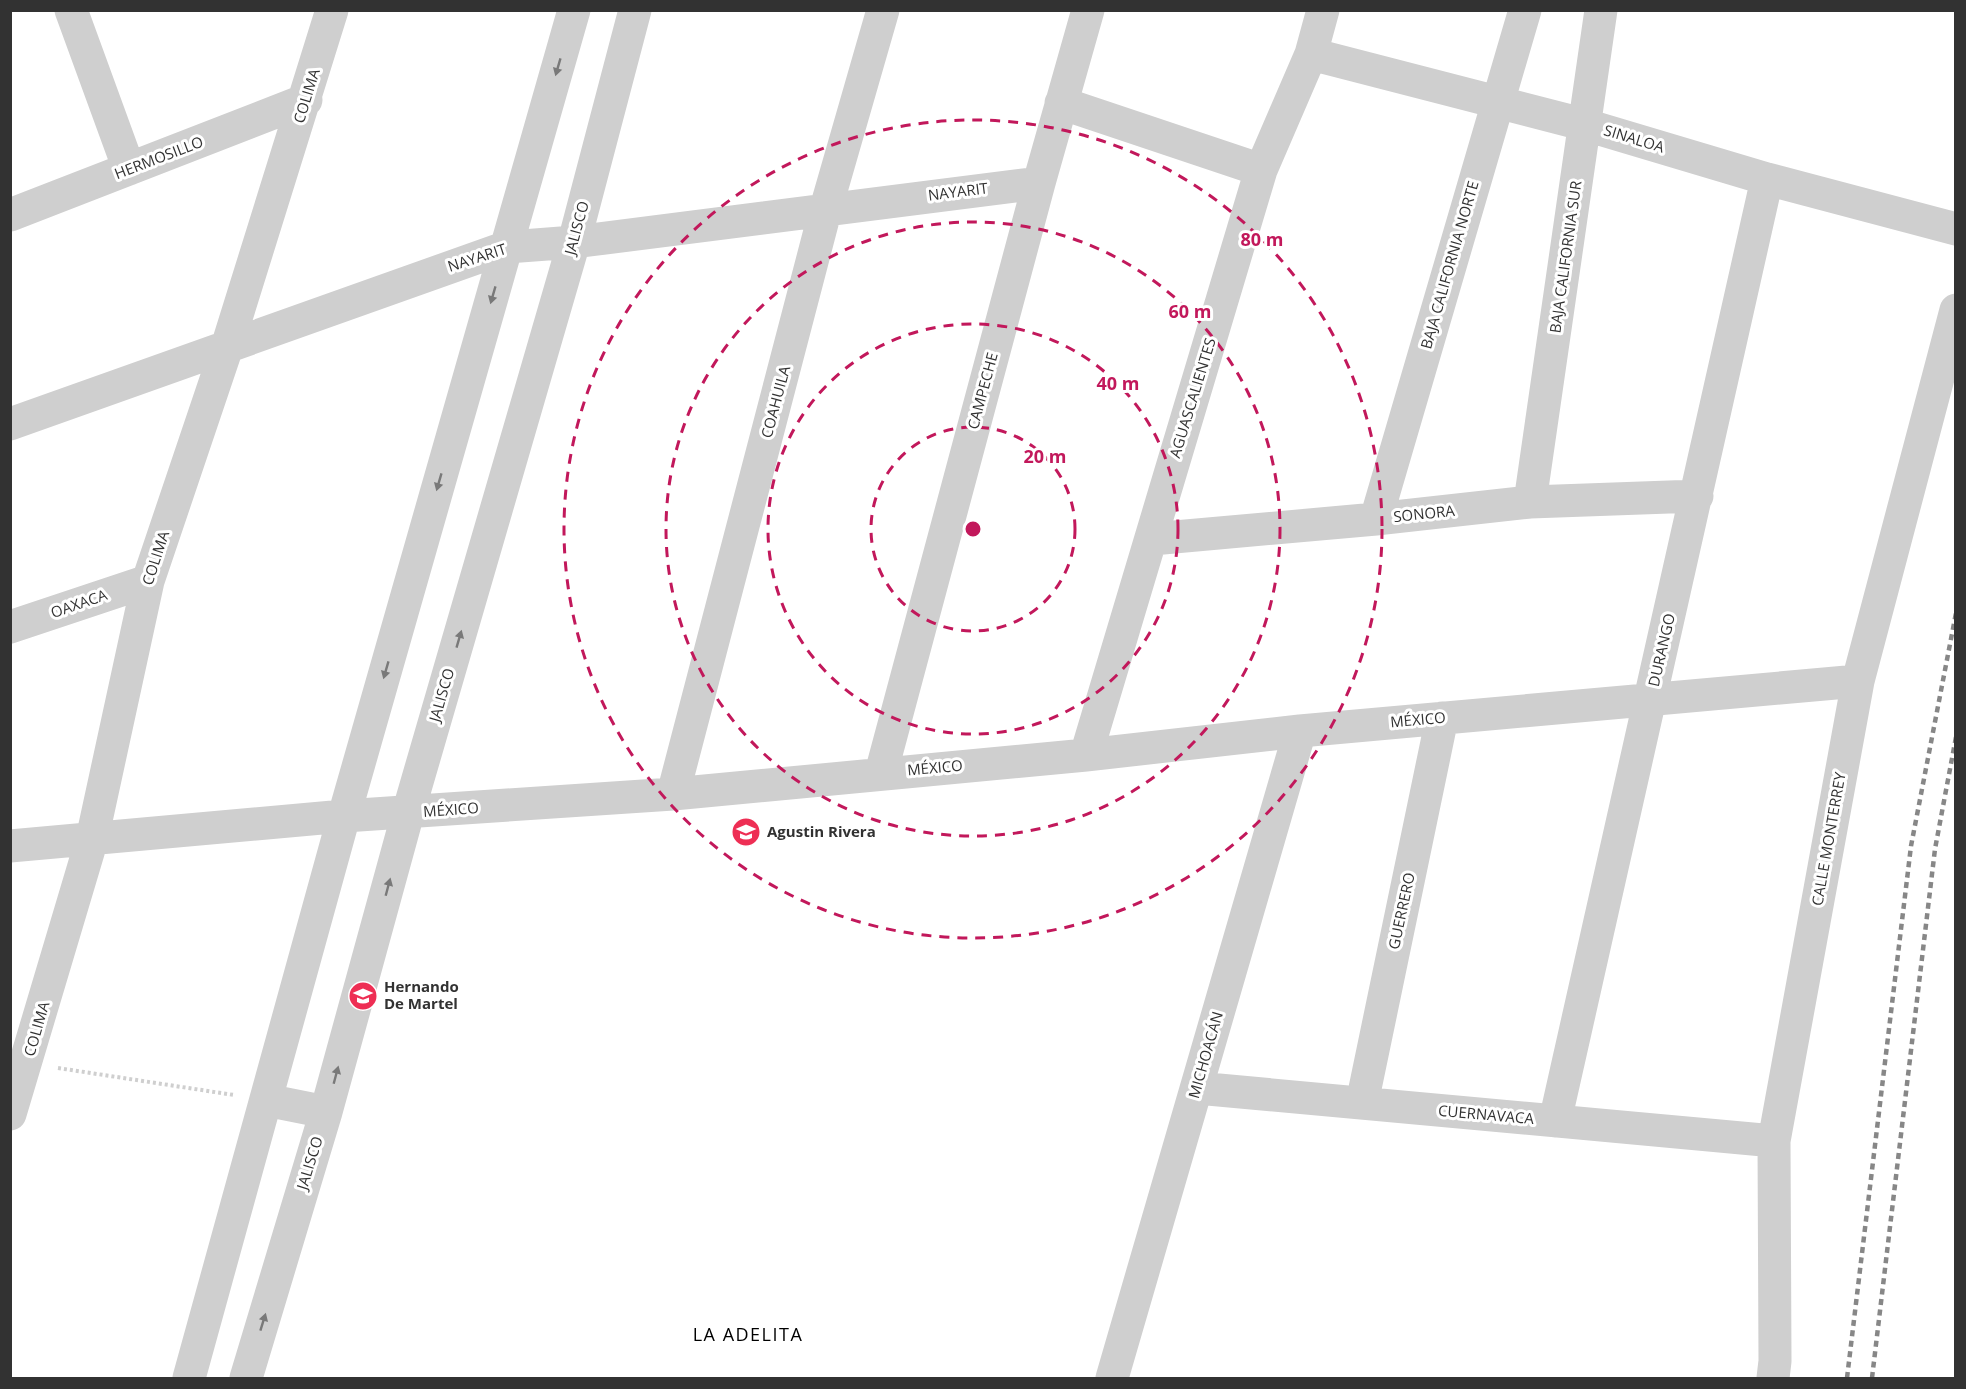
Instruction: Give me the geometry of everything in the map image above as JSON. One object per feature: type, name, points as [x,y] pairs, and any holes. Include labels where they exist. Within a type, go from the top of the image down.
[{"type":"street","points":[[72,10],[129,169]]},
{"type":"street","name":"COLIMA","points":[[10,1114],[19,1064],[92,838],[148,581],[227,346],[333,10]]},
{"type":"street","points":[[189,1378],[344,816],[574,10]]},
{"type":"street","name":"JALISCO","points":[[246,1378],[326,1112],[408,813],[574,242],[635,10]]},
{"type":"street","name":"COAHUILA","points":[[673,794],[826,208],[883,10]]},
{"type":"street","name":"CAMPECHE","points":[[881,773],[1039,183],[1088,10]]},
{"type":"street","name":"AGUASCALIENTES","points":[[1086,754],[1261,170],[1311,54],[1323,10]]},
{"type":"street","name":"BAJA CALIFORNIA NORTE","points":[[1376,519],[1525,10]]},
{"type":"street","name":"BAJA CALIFORNIA SUR","points":[[1530,502],[1601,10]]},
{"type":"street","name":"SINALOA","points":[[1311,54],[1586,124],[1767,179],[1956,230]]},
{"type":"street","name":"HERMOSILLO","points":[[10,215],[306,100]]},
{"type":"street","points":[[1061,104],[1261,170]]},
{"type":"street","name":"DURANGO","points":[[1555,1121],[1767,179]]},
{"type":"street","name":"NAYARIT","points":[[10,424],[507,247],[574,242],[826,208],[1039,183]]},
{"type":"street","name":"CALLE MONTERREY","points":[[1773,1378],[1775,1360],[1774,1141],[1858,681],[1956,310]]},
{"type":"street","name":"SONORA","points":[[1152,538],[1376,519],[1530,502],[1697,496]]},
{"type":"street","name":"OAXACA","points":[[10,627],[148,581]]},
{"type":"street","name":"MÉXICO","points":[[10,846],[344,816],[673,794],[1300,731],[1858,681]]},
{"type":"street","name":"GUERRERO","points":[[1362,1103],[1442,718]]},
{"type":"street","name":"MICHOACÁN","points":[[1112,1378],[1300,731]]},
{"type":"street","name":"CUERNAVACA","points":[[1197,1088],[1774,1141]]},
{"type":"street","points":[[266,1100],[326,1112]]},
{"type":"path","points":[[19,1064],[266,1100]]},
{"type":"railway","points":[[1847,1378],[1911,846],[1956,613]]},
{"type":"railway","points":[[1872,1378],[1935,849],[1956,737]]},
{"type":"place","name":"Agustin Rivera","points":[[746,832]]},
{"type":"place","name":"Hernando De Martel","points":[[363,996]]},
{"type":"district","name":"LA ADELITA","points":[[748,1335]]}]
